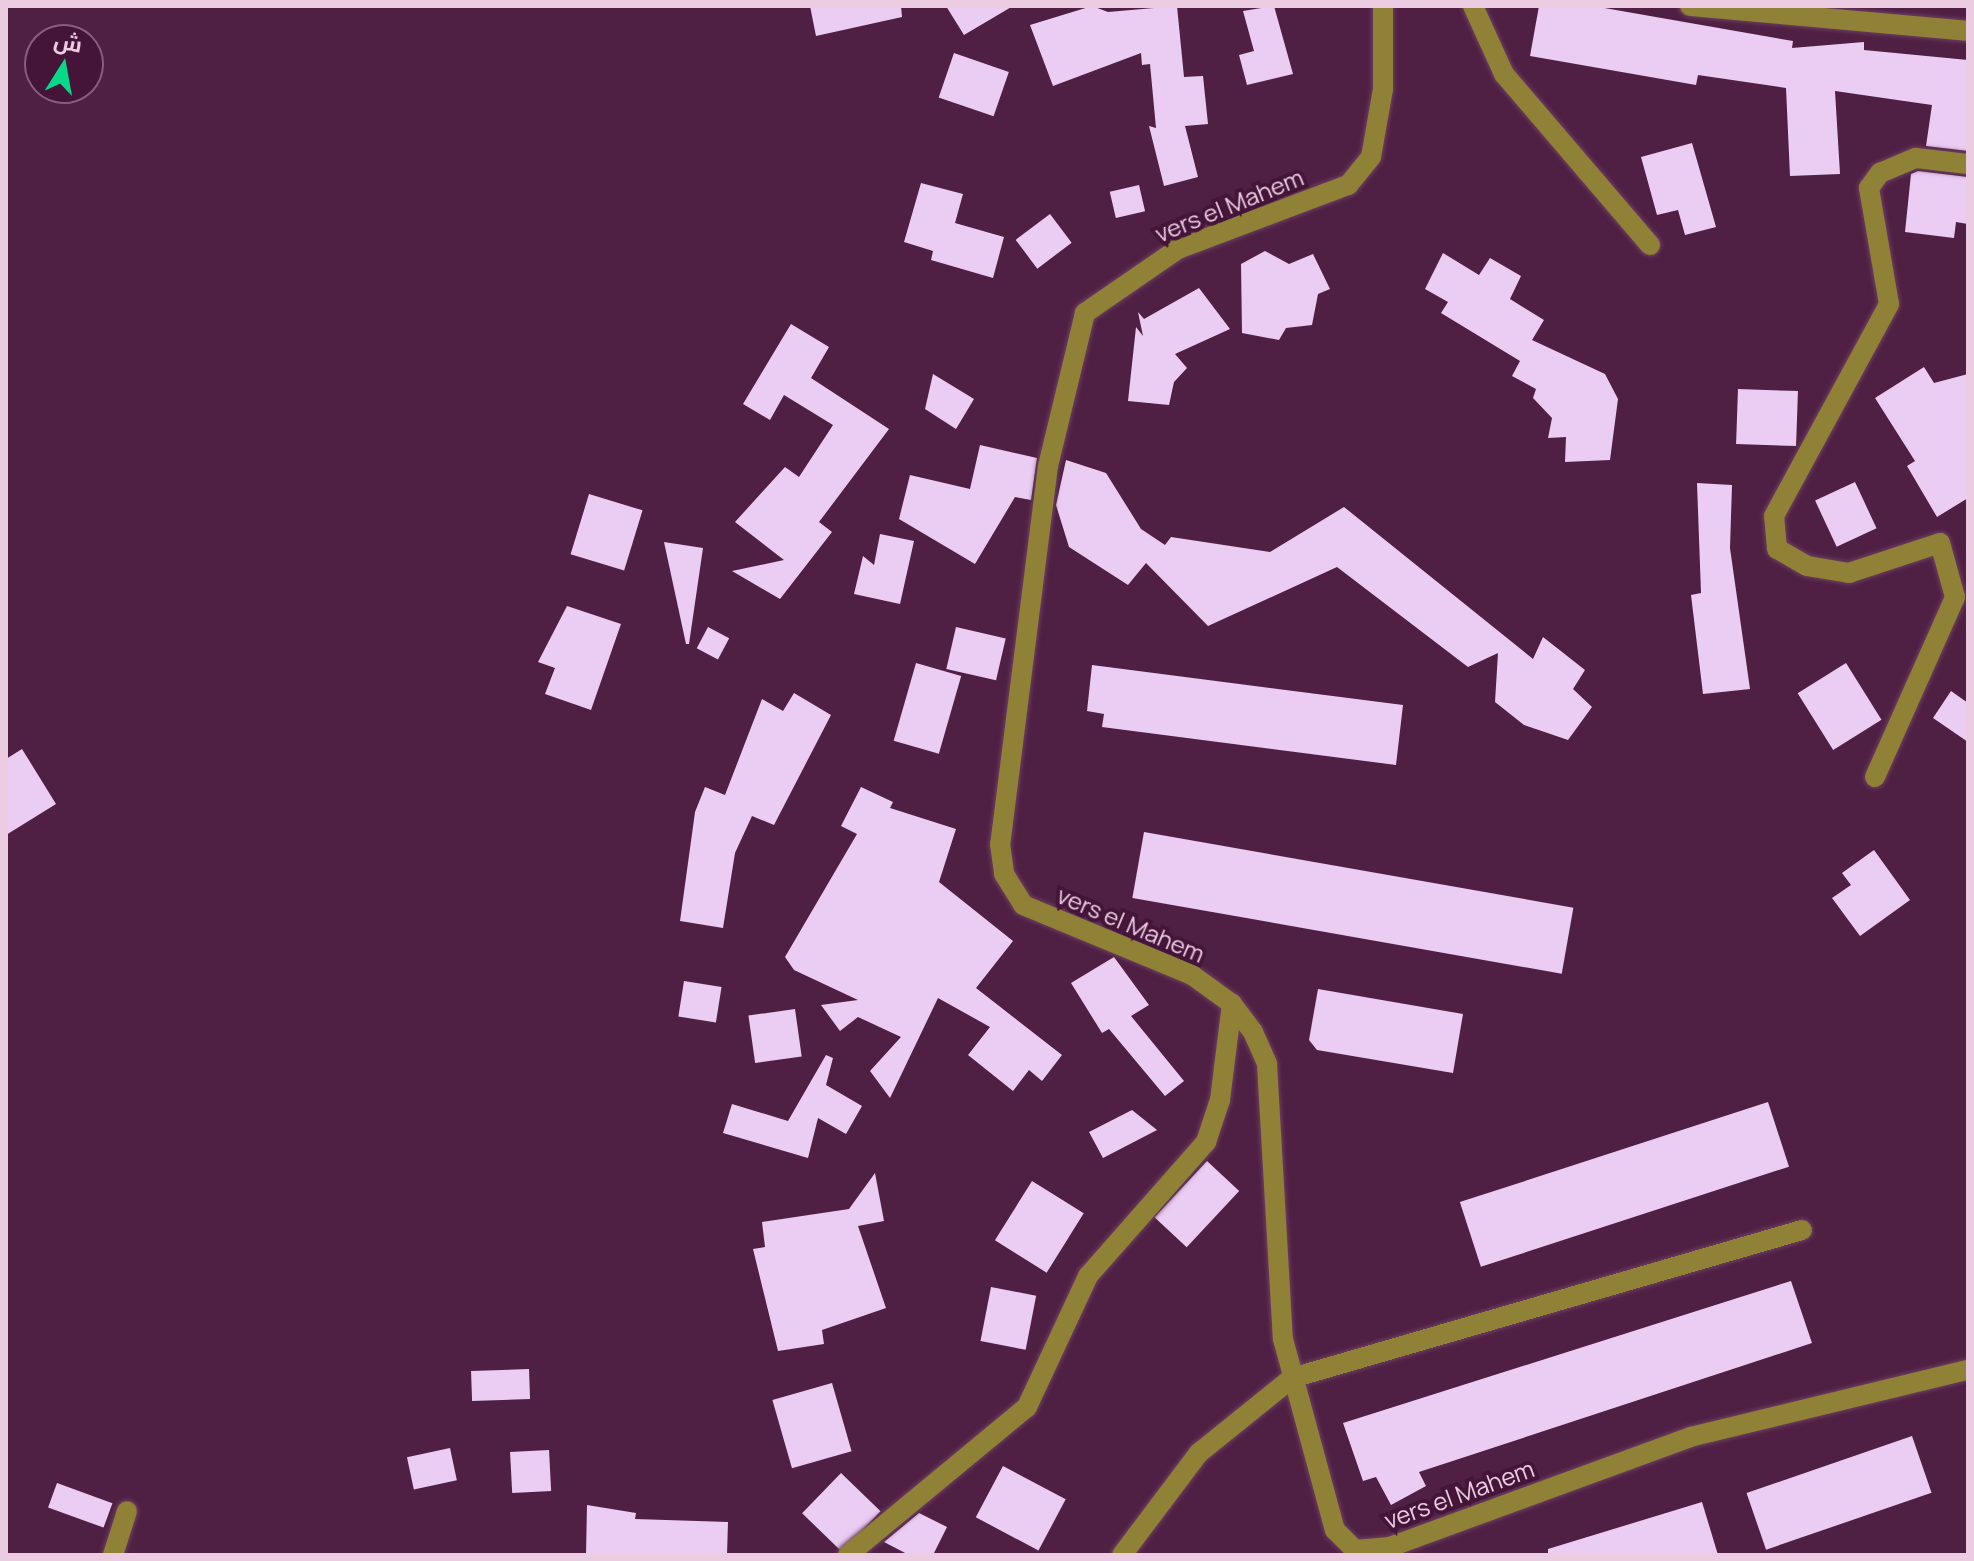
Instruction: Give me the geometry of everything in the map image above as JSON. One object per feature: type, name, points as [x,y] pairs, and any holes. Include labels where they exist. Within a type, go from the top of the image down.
[{"type":"street","name":"vers el Mahem","points":[[1383,6],[1383,89],[1371,157],[1348,185],[1178,249],[1085,313],[1048,466],[1000,844],[1004,874],[1023,905],[1192,975],[1232,1004],[1267,1064],[1276,1294],[1292,1378],[1335,1530],[1355,1553],[1390,1547],[1690,1437],[1968,1370]]},
{"type":"street","points":[[1473,6],[1504,74],[1650,245]]},
{"type":"street","points":[[1690,6],[1968,31]]},
{"type":"street","points":[[1875,777],[1955,597],[1940,543],[1849,573],[1835,571],[1777,549],[1774,516],[1889,304],[1869,188],[1880,173],[1916,158],[1968,164]]},
{"type":"street","points":[[848,1555],[1027,1407],[1088,1276],[1206,1142],[1220,1100],[1232,1004]]},
{"type":"street","points":[[1122,1555],[1199,1453],[1292,1378],[1802,1230]]},
{"type":"street","points":[[113,1555],[127,1511]]},
{"type":"building","points":[[810,6],[901,6],[902,17],[816,36]]},
{"type":"building","points":[[946,6],[1013,6],[964,35]]},
{"type":"building","points":[[1092,6],[1108,12],[1177,6],[1184,77],[1203,76],[1208,124],[1185,126],[1198,177],[1164,186],[1149,126],[1156,128],[1150,64],[1142,65],[1141,53],[1053,86],[1030,25]]},
{"type":"building","points":[[1274,6],[1293,74],[1247,85],[1239,55],[1254,51],[1243,11]]},
{"type":"building","points":[[1539,6],[1593,6],[1793,41],[1792,48],[1864,42],[1864,50],[1968,60],[1968,151],[1926,146],[1932,105],[1835,91],[1840,174],[1790,176],[1786,88],[1698,75],[1696,85],[1530,56]]},
{"type":"building","points":[[954,53],[1009,72],[994,116],[939,97]]},
{"type":"building","points":[[1692,143],[1716,227],[1685,235],[1678,210],[1657,215],[1641,157]]},
{"type":"building","points":[[1918,171],[1968,177],[1968,224],[1956,222],[1954,238],[1905,232],[1911,174]]},
{"type":"building","points":[[921,183],[963,194],[955,223],[1004,237],[993,278],[931,260],[933,251],[904,242]]},
{"type":"building","points":[[1139,185],[1145,211],[1116,218],[1110,192]]},
{"type":"building","points":[[1050,214],[1072,243],[1037,269],[1016,240]]},
{"type":"building","points":[[1265,251],[1289,264],[1313,254],[1330,289],[1318,294],[1312,325],[1286,328],[1279,340],[1242,333],[1241,264]]},
{"type":"building","points":[[1443,253],[1479,275],[1490,258],[1521,276],[1510,299],[1544,320],[1532,340],[1605,374],[1618,399],[1610,460],[1565,462],[1566,437],[1548,438],[1552,418],[1533,398],[1536,389],[1512,376],[1520,361],[1441,313],[1448,302],[1425,289]]},
{"type":"building","points":[[1199,288],[1230,329],[1175,354],[1187,368],[1174,382],[1169,405],[1128,401],[1136,327],[1143,336],[1138,312],[1144,319]]},
{"type":"building","points":[[791,324],[829,347],[811,378],[889,429],[819,522],[832,532],[780,599],[732,571],[784,560],[735,522],[785,467],[799,477],[833,425],[784,395],[770,420],[743,404]]},
{"type":"building","points":[[1924,367],[1934,383],[1968,374],[1968,498],[1937,517],[1907,466],[1915,461],[1875,398]]},
{"type":"building","points":[[933,374],[974,399],[956,429],[925,409]]},
{"type":"building","points":[[1738,389],[1798,391],[1796,446],[1736,444]]},
{"type":"building","points":[[980,445],[1037,458],[1031,500],[1015,497],[975,564],[899,519],[910,475],[970,489]]},
{"type":"building","points":[[1066,460],[1106,473],[1141,529],[1165,545],[1171,537],[1270,552],[1344,507],[1533,659],[1543,637],[1585,670],[1573,689],[1592,707],[1568,740],[1524,725],[1495,702],[1498,653],[1468,667],[1337,567],[1208,626],[1146,563],[1128,585],[1069,547],[1056,505]]},
{"type":"building","points":[[1855,482],[1877,528],[1837,547],[1815,501]]},
{"type":"building","points":[[1697,483],[1732,485],[1730,548],[1750,689],[1703,694],[1691,595],[1701,593]]},
{"type":"building","points":[[589,494],[643,510],[624,571],[571,554]]},
{"type":"building","points":[[880,534],[914,541],[900,604],[854,594],[863,556],[874,565]]},
{"type":"building","points":[[664,542],[703,548],[689,644],[686,644]]},
{"type":"building","points":[[567,606],[621,624],[591,710],[545,694],[555,668],[538,662]]},
{"type":"building","points":[[708,627],[729,638],[718,659],[697,648]]},
{"type":"building","points":[[956,627],[1006,638],[996,680],[946,669]]},
{"type":"building","points":[[916,663],[961,676],[939,754],[894,741]]},
{"type":"building","points":[[1846,663],[1882,720],[1833,750],[1798,693]]},
{"type":"building","points":[[1092,665],[1403,705],[1396,765],[1102,727],[1104,714],[1087,711]]},
{"type":"building","points":[[1951,691],[1968,703],[1968,742],[1933,718]]},
{"type":"building","points":[[794,693],[831,715],[774,825],[752,816],[735,853],[723,928],[680,921],[695,812],[705,787],[725,795],[762,699],[783,711]]},
{"type":"building","points":[[22,749],[56,804],[6,835],[6,759]]},
{"type":"building","points":[[861,787],[893,802],[890,808],[956,829],[939,882],[1013,941],[976,988],[1062,1055],[1042,1081],[1029,1070],[1013,1091],[968,1055],[990,1027],[938,998],[890,1098],[870,1071],[901,1037],[858,1017],[840,1031],[821,1005],[858,1000],[794,970],[785,957],[857,834],[841,826]]},
{"type":"building","points":[[1144,832],[1573,908],[1562,974],[1132,898]]},
{"type":"building","points":[[1874,850],[1910,900],[1860,936],[1832,898],[1851,885],[1842,873]]},
{"type":"building","points":[[1114,957],[1149,1005],[1131,1016],[1184,1081],[1165,1096],[1109,1029],[1102,1033],[1071,983]]},
{"type":"building","points":[[684,981],[722,987],[716,1023],[678,1017]]},
{"type":"building","points":[[1318,989],[1463,1014],[1453,1073],[1317,1050],[1309,1040]]},
{"type":"building","points":[[795,1009],[802,1057],[755,1063],[748,1016]]},
{"type":"building","points":[[826,1055],[833,1058],[826,1085],[862,1106],[846,1134],[818,1118],[808,1158],[723,1133],[732,1104],[788,1121]]},
{"type":"building","points":[[1768,1102],[1789,1167],[1481,1267],[1460,1202]]},
{"type":"building","points":[[1132,1110],[1157,1130],[1103,1158],[1089,1132]]},
{"type":"building","points":[[1207,1161],[1239,1191],[1187,1247],[1154,1217]]},
{"type":"building","points":[[875,1173],[884,1221],[858,1226],[886,1308],[822,1330],[824,1344],[778,1351],[753,1249],[765,1247],[762,1222],[849,1209]]},
{"type":"building","points":[[1032,1181],[1084,1213],[1047,1273],[995,1240]]},
{"type":"building","points":[[1791,1281],[1812,1343],[1419,1472],[1426,1486],[1391,1505],[1376,1477],[1363,1481],[1343,1423]]},
{"type":"building","points":[[991,1287],[1036,1296],[1026,1350],[981,1341]]},
{"type":"building","points":[[529,1369],[530,1399],[472,1401],[471,1371]]},
{"type":"building","points":[[832,1383],[852,1451],[792,1468],[772,1400]]},
{"type":"building","points":[[1912,1436],[1932,1493],[1766,1550],[1747,1493]]},
{"type":"building","points":[[450,1448],[457,1480],[414,1489],[407,1457]]},
{"type":"building","points":[[549,1450],[551,1491],[512,1493],[510,1452]]},
{"type":"building","points":[[1003,1466],[1066,1499],[1038,1551],[976,1517]]},
{"type":"building","points":[[841,1473],[881,1511],[842,1551],[802,1513]]},
{"type":"building","points":[[57,1483],[112,1503],[104,1528],[48,1507]]},
{"type":"building","points":[[1702,1502],[1718,1555],[1548,1555],[1548,1549]]},
{"type":"building","points":[[587,1505],[636,1513],[635,1519],[728,1522],[727,1555],[586,1555]]},
{"type":"building","points":[[919,1513],[947,1527],[933,1555],[909,1555],[884,1542]]}]
